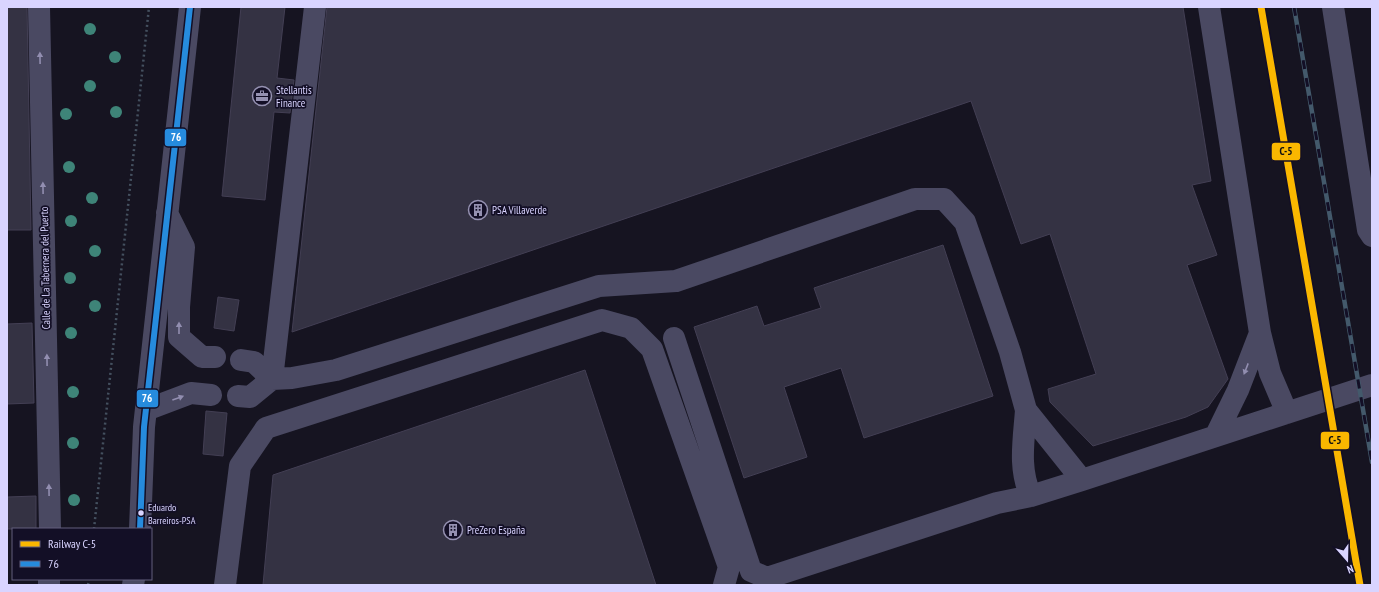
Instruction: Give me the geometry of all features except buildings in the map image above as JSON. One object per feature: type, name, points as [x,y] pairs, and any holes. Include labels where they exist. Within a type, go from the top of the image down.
[{"type":"street","name":"Calle de La Tabernera del Puerto","points":[[39,7],[50,528]]},
{"type":"street","points":[[140,528],[142,512],[141,471],[146,410],[190,7]]},
{"type":"street","points":[[272,379],[315,7]]},
{"type":"street","points":[[1209,7],[1260,333],[1270,373],[1287,413]]},
{"type":"street","points":[[1332,7],[1368,230],[1372,236]]},
{"type":"street","points":[[238,396],[250,397],[272,379],[292,378],[336,370],[599,286],[676,281],[915,199],[944,199],[965,222],[1010,352],[1026,410],[1023,466],[1025,484],[1031,496]]},
{"type":"street","points":[[168,213],[184,247],[179,307],[179,337],[202,357],[215,357]]},
{"type":"street","points":[[225,585],[240,466],[266,428],[602,320],[631,328],[652,349],[729,567],[724,585]]},
{"type":"street","points":[[1216,435],[1238,390],[1260,333]]},
{"type":"street","points":[[674,338],[751,572],[767,578],[997,503],[1031,496],[1082,480],[1372,385]]},
{"type":"street","points":[[241,360],[254,362],[272,379]]},
{"type":"street","points":[[146,410],[191,393],[211,395]]},
{"type":"street","points":[[1026,410],[1082,480]]},
{"type":"street","points":[[997,503],[1023,466]]},
{"type":"path","points":[[94,528],[149,7]]},
{"type":"railway","points":[[1294,7],[1372,462]]},
{"type":"rail line","name":"C-5","points":[[1261,7],[1360,585]]},
{"type":"transit line","name":"76","points":[[140,528],[144,427],[190,7]]},
{"type":"place","name":"Stellantis Finance","points":[[262,96]]},
{"type":"place","name":"PSA Villaverde","points":[[478,210]]},
{"type":"place","name":"Eduardo Barreiros-PSA","points":[[141,513]]},
{"type":"place","name":"PreZero España","points":[[453,530]]}]
